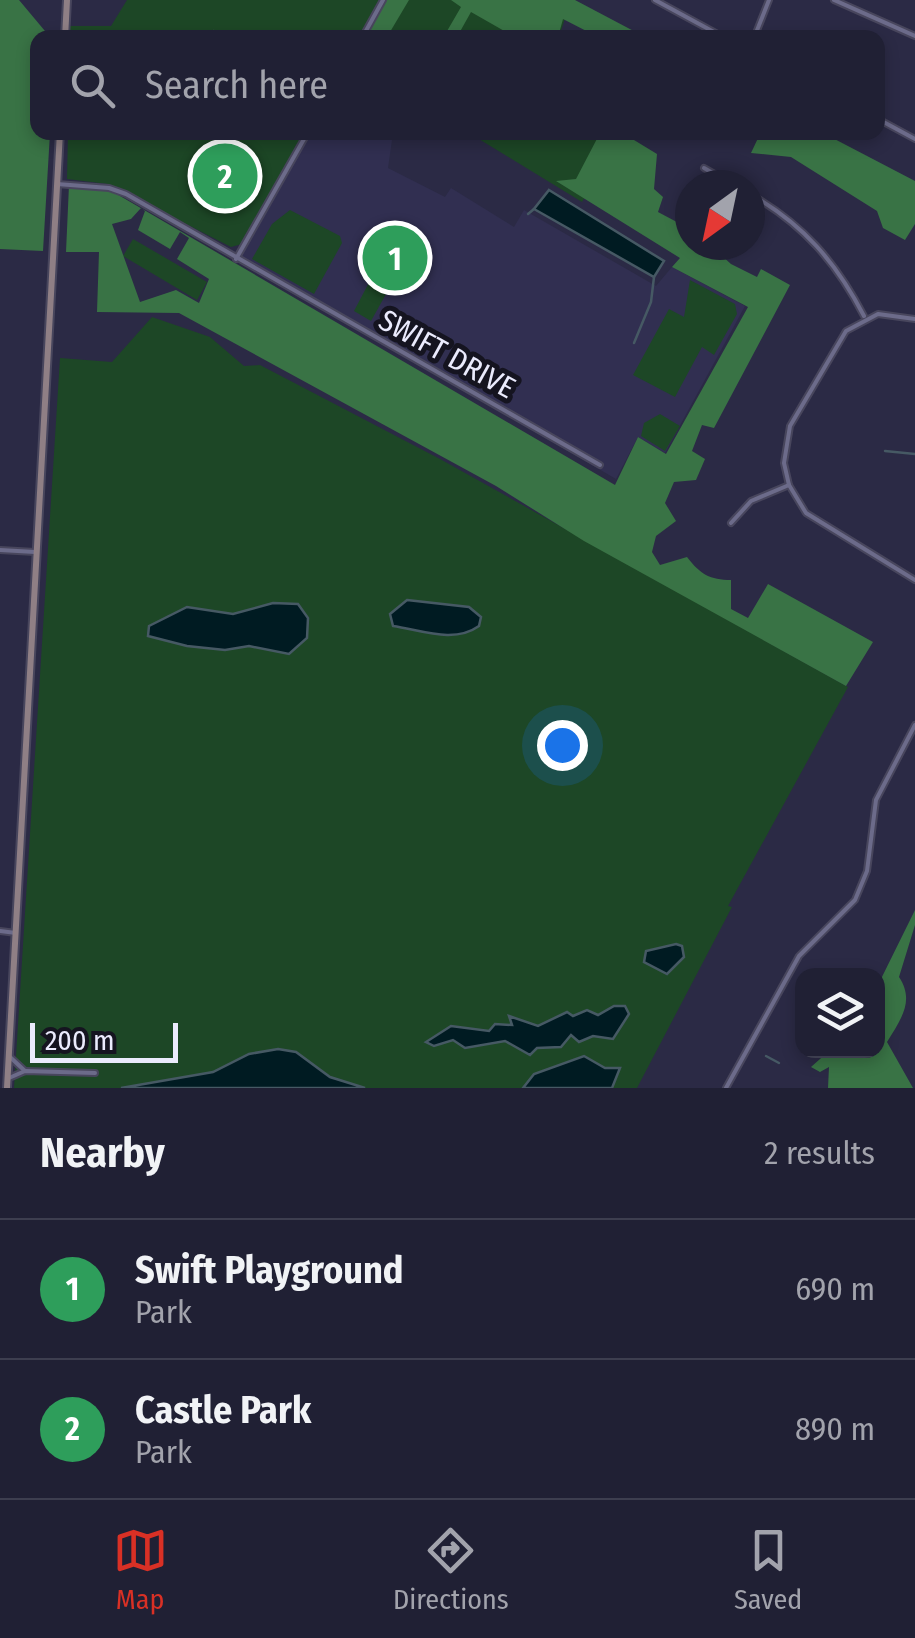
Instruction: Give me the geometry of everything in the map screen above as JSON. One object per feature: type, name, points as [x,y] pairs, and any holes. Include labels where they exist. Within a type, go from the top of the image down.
[{"type":"main road","points":[[65,30],[67,0]]},
{"type":"main road","points":[[8,1084],[60,140]]},
{"type":"street","points":[[366,30],[383,0]]},
{"type":"street","points":[[655,0],[711,30]]},
{"type":"street","points":[[757,30],[769,0]]},
{"type":"street","points":[[834,0],[915,36]]},
{"type":"street","points":[[885,123],[915,139]]},
{"type":"street","points":[[236,260],[304,140]]},
{"type":"street","points":[[704,168],[708,170]]},
{"type":"street","name":"SWIFT DRIVE","points":[[57,184],[118,190],[600,466]]},
{"type":"street","points":[[765,205],[816,242],[842,276],[865,318]]},
{"type":"street","points":[[915,319],[892,313],[865,318],[840,336],[790,426],[784,451],[788,485],[800,506],[819,524],[915,580]]},
{"type":"street","points":[[731,523],[751,501],[788,485]]},
{"type":"street","points":[[0,550],[37,552]]},
{"type":"street","points":[[726,1088],[796,960],[855,900],[867,871],[879,791],[915,725]]},
{"type":"street","points":[[0,931],[16,933]]},
{"type":"street","points":[[9,1057],[25,1070],[95,1073]]},
{"type":"street","points":[[8,1084],[25,1070]]},
{"type":"shaded area","points":[[304,140],[392,140],[388,168],[445,197],[451,188],[514,227],[524,210],[656,286],[672,267],[745,306],[665,453],[638,437],[616,479],[235,258]]},
{"type":"green space","points":[[0,0],[19,0],[44,30],[30,30],[30,140],[50,140],[43,251],[0,249]]},
{"type":"green space","points":[[127,0],[571,0],[561,30],[66,30],[66,26],[111,26]]},
{"type":"green space","points":[[386,0],[409,0],[391,30],[368,30]]},
{"type":"green space","points":[[451,0],[575,0],[632,30],[584,30],[563,19],[560,30],[503,30],[471,12],[461,30],[448,30],[461,7]]},
{"type":"green space","points":[[68,140],[304,140],[242,244],[231,247],[108,184],[67,179]]},
{"type":"green space","points":[[480,140],[618,140],[582,202]]},
{"type":"green space","points":[[596,140],[634,140],[657,154],[654,189],[663,197],[658,212],[675,221],[675,255],[556,181],[576,179]]},
{"type":"green space","points":[[757,140],[836,140],[915,181],[915,224],[905,240],[883,228],[877,211],[791,157],[751,153]]},
{"type":"green space","points":[[69,185],[103,186],[141,208],[131,219],[112,224],[140,302],[176,290],[199,303],[209,279],[177,259],[189,238],[180,232],[170,249],[138,230],[145,211],[142,209],[615,485],[638,437],[666,454],[748,307],[672,267],[678,260],[727,260],[757,277],[761,269],[790,285],[714,428],[702,425],[692,451],[705,459],[696,480],[674,482],[665,503],[676,521],[656,536],[652,552],[660,565],[687,557],[706,575],[731,580],[731,609],[748,618],[768,584],[873,642],[846,686],[584,541],[496,486],[179,313],[97,312],[99,252],[66,252]]},
{"type":"green space","points":[[290,210],[340,236],[342,243],[314,294],[252,259],[272,224]]},
{"type":"green space","points":[[133,239],[207,282],[197,300],[123,256]]},
{"type":"green space","points":[[373,275],[391,285],[371,321],[354,311]]},
{"type":"green space","points":[[690,280],[735,304],[737,314],[714,355],[702,347],[675,397],[633,375],[669,309],[684,317]]},
{"type":"green space","points":[[152,317],[210,337],[244,366],[260,365],[440,459],[848,687],[728,906],[732,907],[637,1088],[14,1088],[60,358],[112,362]]},
{"type":"green space","points":[[660,414],[680,426],[665,451],[641,436],[644,423]]},
{"type":"green space","points":[[915,910],[915,925],[899,977],[906,1002],[887,1042],[913,1088],[828,1088],[829,1067],[820,1072],[811,1067],[821,1058],[885,1058],[885,971]]},
{"type":"water","points":[[549,190],[664,261],[654,277],[534,209]]},
{"type":"water","points":[[407,600],[469,607],[481,617],[479,626],[448,635],[393,626],[390,614]]},
{"type":"water","points":[[273,603],[298,604],[308,618],[307,638],[289,654],[249,646],[225,650],[187,646],[148,636],[149,626],[187,607],[233,614]]},
{"type":"water","points":[[682,946],[684,957],[667,974],[644,962],[646,951]]},
{"type":"water","points":[[614,1006],[625,1006],[629,1014],[613,1039],[593,1036],[579,1042],[571,1035],[561,1047],[537,1048],[530,1055],[505,1041],[465,1048],[453,1040],[434,1046],[426,1042],[451,1026],[489,1031],[495,1024],[512,1025],[509,1016],[538,1026],[567,1012],[573,1016],[587,1010],[598,1015]]},
{"type":"water","points":[[278,1049],[296,1052],[330,1077],[365,1088],[121,1088],[213,1072],[249,1054]]},
{"type":"water","points":[[584,1056],[605,1068],[620,1068],[612,1088],[523,1088],[534,1074]]},
{"type":"waterway","points":[[528,214],[534,209]]},
{"type":"waterway","points":[[634,343],[651,302],[654,277]]},
{"type":"waterway","points":[[885,451],[915,454]]},
{"type":"waterway","points":[[766,1056],[779,1063]]},
{"type":"place","name":"Castle Park","points":[[225,176]]},
{"type":"place","name":"Swift Playground","points":[[395,258]]}]
